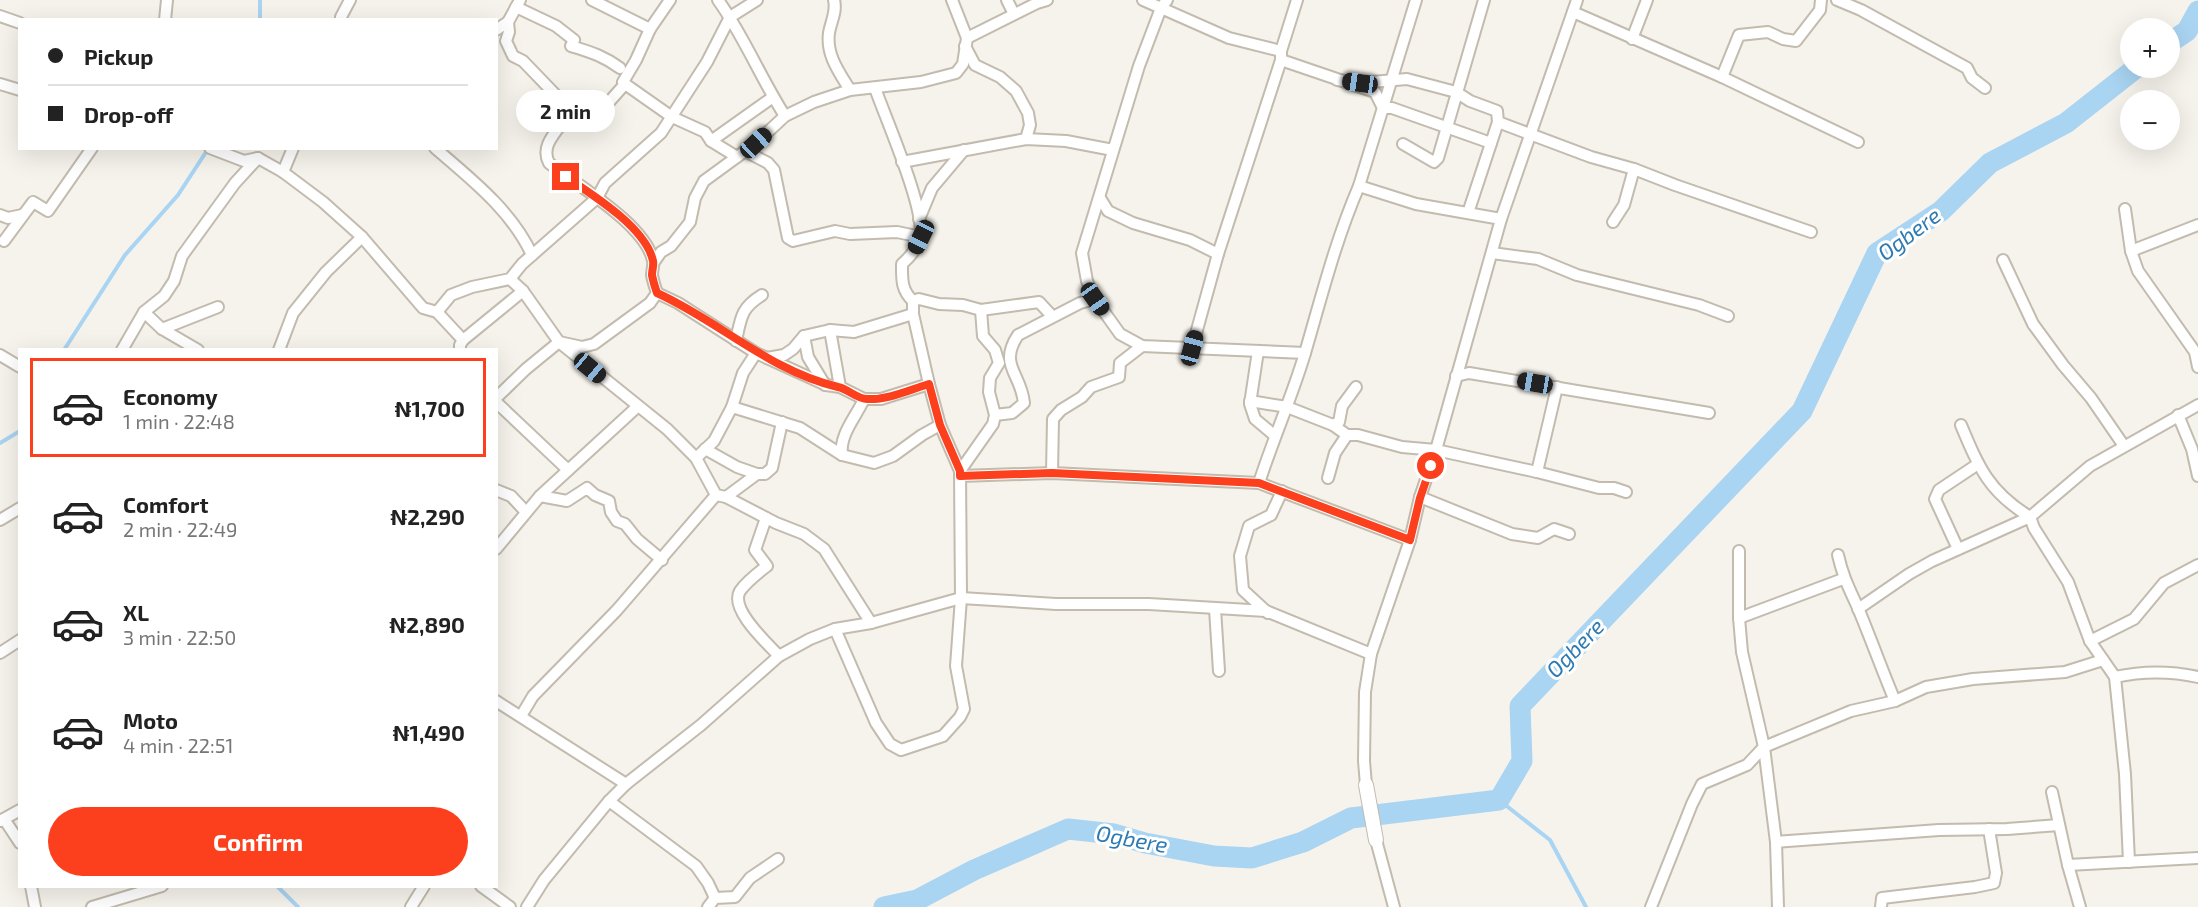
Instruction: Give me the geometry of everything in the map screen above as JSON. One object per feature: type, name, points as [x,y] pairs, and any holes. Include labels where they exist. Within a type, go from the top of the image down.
[{"type":"street","points":[[165,18],[167,0]]},
{"type":"street","points":[[341,17],[350,0]]},
{"type":"street","points":[[592,0],[650,29]]},
{"type":"street","points":[[654,262],[647,245],[636,231],[597,198],[549,163],[545,156],[545,147],[566,118],[576,116],[590,104],[609,102],[624,83],[650,29],[670,0]]},
{"type":"street","points":[[718,0],[730,17],[785,116]]},
{"type":"street","points":[[437,312],[451,295],[472,287],[510,279],[522,264],[597,198],[605,183],[661,133],[707,62],[730,17],[757,0]]},
{"type":"street","points":[[834,0],[836,9],[829,31],[831,57],[850,90]]},
{"type":"street","points":[[952,0],[975,66],[1000,77],[1016,91],[1028,113],[1030,125],[1026,139]]},
{"type":"street","points":[[1007,0],[1014,14]]},
{"type":"street","points":[[966,42],[1014,14],[1047,0]]},
{"type":"street","points":[[1143,0],[1164,4],[1229,38],[1281,55],[1337,80],[1375,93],[1383,108]]},
{"type":"street","points":[[1192,348],[1218,254],[1297,0]]},
{"type":"street","points":[[1259,483],[1274,435],[1287,406],[1305,353],[1340,230],[1359,186],[1416,0]]},
{"type":"street","points":[[1403,144],[1434,162],[1438,158],[1484,0]]},
{"type":"street","points":[[1394,907],[1376,840],[1366,785],[1365,692],[1371,654],[1410,540],[1420,498],[1436,450],[1502,219],[1577,0]]},
{"type":"street","points":[[1632,39],[1647,0]]},
{"type":"street","points":[[1722,78],[1739,35],[1768,32],[1783,39],[1796,41],[1820,10],[1821,0]]},
{"type":"street","points":[[1837,0],[1861,10],[1966,68],[1972,78],[1985,88]]},
{"type":"street","points":[[498,29],[508,22],[518,3],[574,40],[571,46],[573,48],[585,49],[604,57],[620,68]]},
{"type":"street","points":[[1164,4],[1139,66],[1082,253],[1087,281],[1095,299],[1120,334],[1142,346],[1305,353]]},
{"type":"street","points":[[1573,12],[1858,142]]},
{"type":"street","points":[[0,16],[18,21]]},
{"type":"street","points":[[508,22],[509,32],[506,41],[513,56],[523,61],[576,116]]},
{"type":"street","points":[[929,384],[881,399],[864,399],[840,387],[826,385],[756,353],[678,303],[657,293],[652,275],[654,262],[661,252],[672,246],[690,222],[695,198],[704,181],[741,154],[785,116],[814,102],[850,90],[921,82],[956,73],[963,64],[966,42]]},
{"type":"street","points":[[620,68],[636,60]]},
{"type":"street","points":[[620,68],[619,79],[672,117],[705,132],[711,141],[768,163],[774,170],[785,229],[788,238],[793,241],[835,231],[850,234],[897,232],[921,237]]},
{"type":"street","points":[[1337,80],[1360,83],[1407,79],[1456,92],[1470,101],[1497,111],[1498,122],[1468,213]]},
{"type":"street","points":[[0,84],[18,89]]},
{"type":"street","points":[[835,629],[876,723],[890,744],[902,750],[943,736],[960,717],[964,709],[956,666],[962,598],[960,474],[940,425],[929,384],[914,314],[914,301],[902,286],[902,264],[911,256],[921,237],[916,203],[874,88]]},
{"type":"street","points":[[711,141],[773,97]]},
{"type":"street","points":[[1383,108],[1392,108],[1491,143]]},
{"type":"street","points":[[1498,122],[1591,157],[1634,169],[1811,232]]},
{"type":"street","points":[[902,162],[1026,139],[1066,141],[1113,150]]},
{"type":"street","points":[[4,241],[33,202],[48,211],[91,150]]},
{"type":"street","points":[[213,150],[244,161],[258,158],[283,172],[323,202],[362,237],[423,308],[437,312],[461,345],[523,291]]},
{"type":"street","points":[[283,172],[292,150]]},
{"type":"street","points":[[437,150],[485,191],[524,239],[532,255]]},
{"type":"street","points":[[919,220],[932,188],[964,150]]},
{"type":"street","points":[[123,348],[144,312],[164,296],[174,281],[182,256],[236,183],[258,158]]},
{"type":"street","points":[[1613,222],[1624,205],[1634,169]]},
{"type":"street","points":[[1359,186],[1416,204],[1502,219]]},
{"type":"street","points":[[1100,198],[1108,211],[1133,224],[1190,240],[1218,254]]},
{"type":"street","points":[[2125,209],[2131,250],[2138,271],[2196,352],[2198,367]]},
{"type":"street","points":[[0,215],[8,218],[22,215]]},
{"type":"street","points":[[2131,250],[2198,225]]},
{"type":"street","points":[[280,348],[293,314],[326,272],[362,237]]},
{"type":"street","points":[[1492,253],[1538,259],[1577,275],[1699,305],[1728,316]]},
{"type":"street","points":[[2003,260],[2033,324],[2091,398],[2124,446]]},
{"type":"street","points":[[510,279],[523,291],[559,342],[667,429],[696,458],[721,496],[804,534],[824,549],[871,623]]},
{"type":"street","points":[[559,342],[582,347],[594,344],[650,303],[657,293]]},
{"type":"street","points":[[736,341],[742,315],[747,306],[762,295]]},
{"type":"street","points":[[914,301],[919,299],[981,310],[1039,302],[1052,316]]},
{"type":"street","points":[[995,415],[1012,413],[1024,403],[1023,394],[1008,358],[1012,344],[1018,335],[1052,316],[1095,299]]},
{"type":"street","points":[[162,329],[218,307]]},
{"type":"street","points":[[960,474],[972,451],[986,436],[995,415],[989,392],[990,378],[999,363],[995,350],[983,336],[981,310]]},
{"type":"street","points":[[144,312],[162,329],[195,348]]},
{"type":"street","points":[[767,358],[784,355],[793,349],[804,336],[830,330],[854,332],[914,314]]},
{"type":"street","points":[[830,330],[840,387]]},
{"type":"street","points":[[804,336],[808,357],[826,385]]},
{"type":"street","points":[[498,398],[526,369],[559,342]]},
{"type":"street","points":[[1052,473],[1053,418],[1091,387],[1119,377],[1120,363],[1142,346]]},
{"type":"street","points":[[1258,351],[1251,401],[1256,418],[1274,435]]},
{"type":"street","points":[[696,458],[714,441],[732,407],[743,373],[756,353]]},
{"type":"street","points":[[0,355],[18,366]]},
{"type":"street","points":[[1456,376],[1469,373],[1709,414]]},
{"type":"street","points":[[1333,426],[1339,422],[1342,406],[1356,387]]},
{"type":"street","points":[[1536,472],[1557,387]]},
{"type":"street","points":[[842,455],[841,447],[864,399]]},
{"type":"street","points":[[498,400],[568,470]]},
{"type":"street","points":[[1251,401],[1287,406],[1333,426],[1347,435],[1358,435],[1402,447],[1436,450],[1599,488],[1614,488],[1626,492]]},
{"type":"street","points":[[1858,609],[1909,574],[2030,517],[2090,465],[2198,405]]},
{"type":"street","points":[[498,547],[540,496],[637,406]]},
{"type":"street","points":[[732,407],[800,428],[842,455],[874,463],[893,456],[940,425]]},
{"type":"street","points":[[2178,415],[2192,449],[2198,476]]},
{"type":"street","points":[[705,449],[737,467],[757,474],[765,474],[772,468],[782,422]]},
{"type":"street","points":[[1961,425],[1978,464],[1995,491],[2030,517],[2034,528],[2068,582],[2090,641],[2115,677],[2125,774],[2129,862]]},
{"type":"street","points":[[1328,478],[1335,453],[1347,435]]},
{"type":"street","points":[[714,441],[724,460]]},
{"type":"street","points":[[1958,549],[1935,499],[1938,490],[1978,464]]},
{"type":"street","points":[[960,474],[1052,473],[1259,483],[1410,540]]},
{"type":"street","points":[[521,716],[533,696],[617,610],[721,496],[757,474]]},
{"type":"street","points":[[540,496],[567,501],[587,488],[595,495],[609,501],[610,512],[617,521],[625,524],[662,560]]},
{"type":"street","points":[[498,491],[511,496],[526,512]]},
{"type":"street","points":[[1268,613],[1243,590],[1240,556],[1249,526],[1271,515],[1282,491]]},
{"type":"street","points":[[1420,498],[1512,534],[1538,538],[1554,529],[1569,534]]},
{"type":"street","points":[[0,520],[18,509]]},
{"type":"street","points":[[766,518],[755,550],[767,566],[739,592],[737,601],[738,607],[749,622],[779,656]]},
{"type":"street","points":[[1739,551],[1739,618],[1742,652],[1764,747],[1776,842],[1776,906]]},
{"type":"street","points":[[1838,555],[1844,579],[1895,701]]},
{"type":"street","points":[[2090,641],[2134,619],[2164,583],[2198,565]]},
{"type":"street","points":[[1739,618],[1844,579]]},
{"type":"street","points":[[527,907],[544,880],[609,801],[626,784],[701,725],[779,656],[810,639],[835,629],[871,623],[962,598],[1056,604],[1149,604],[1268,613],[1371,654]]},
{"type":"street","points":[[1215,609],[1219,671]]},
{"type":"street","points":[[0,653],[18,641]]},
{"type":"street","points":[[1651,907],[1702,784],[1747,765],[1764,747],[1851,711],[1895,701],[1926,687],[1973,679],[2065,672],[2103,660]]},
{"type":"street","points":[[2115,677],[2176,672],[2198,677]]},
{"type":"street","points":[[498,702],[626,784]]},
{"type":"street","points":[[2052,792],[2080,907]]},
{"type":"street","points":[[609,801],[696,866],[715,898]]},
{"type":"street","points":[[18,811],[2,820],[18,840]]},
{"type":"street","points":[[1776,842],[1939,830],[2059,825]]},
{"type":"street","points":[[1881,907],[1882,898],[1994,883],[1996,873],[1989,829]]},
{"type":"street","points":[[708,907],[715,898],[735,897],[750,878],[778,858]]},
{"type":"street","points":[[2068,865],[2198,858]]},
{"type":"street","points":[[31,888],[35,907]]},
{"type":"street","points":[[92,907],[155,888]]},
{"type":"street","points":[[411,907],[423,888]]},
{"type":"street","points":[[484,888],[510,907]]},
{"type":"waterway","points":[[260,0],[260,18]]},
{"type":"waterway","name":"Ogbere","points":[[2180,36],[2187,31],[2198,11]]},
{"type":"waterway","name":"Ogbere","points":[[884,907],[917,900],[974,870],[1068,829],[1114,834],[1145,843],[1214,856],[1252,858],[1303,842],[1351,818],[1499,800],[1522,761],[1520,706],[1802,411],[1877,253],[1941,211],[1990,163],[2066,123],[2123,78]]},
{"type":"waterway","points":[[65,348],[125,255],[178,195],[207,150]]},
{"type":"waterway","points":[[0,443],[18,432]]},
{"type":"waterway","points":[[1499,800],[1550,840],[1586,907]]},
{"type":"waterway","points":[[279,888],[298,907]]},
{"type":"route","points":[[566,177],[597,198],[636,231],[647,245],[654,262],[652,275],[657,293],[678,303],[756,353],[826,385],[840,387],[864,399],[881,399],[929,384],[940,425],[960,471],[960,476],[1052,473],[1259,483],[1410,540],[1420,498],[1431,466]]}]
